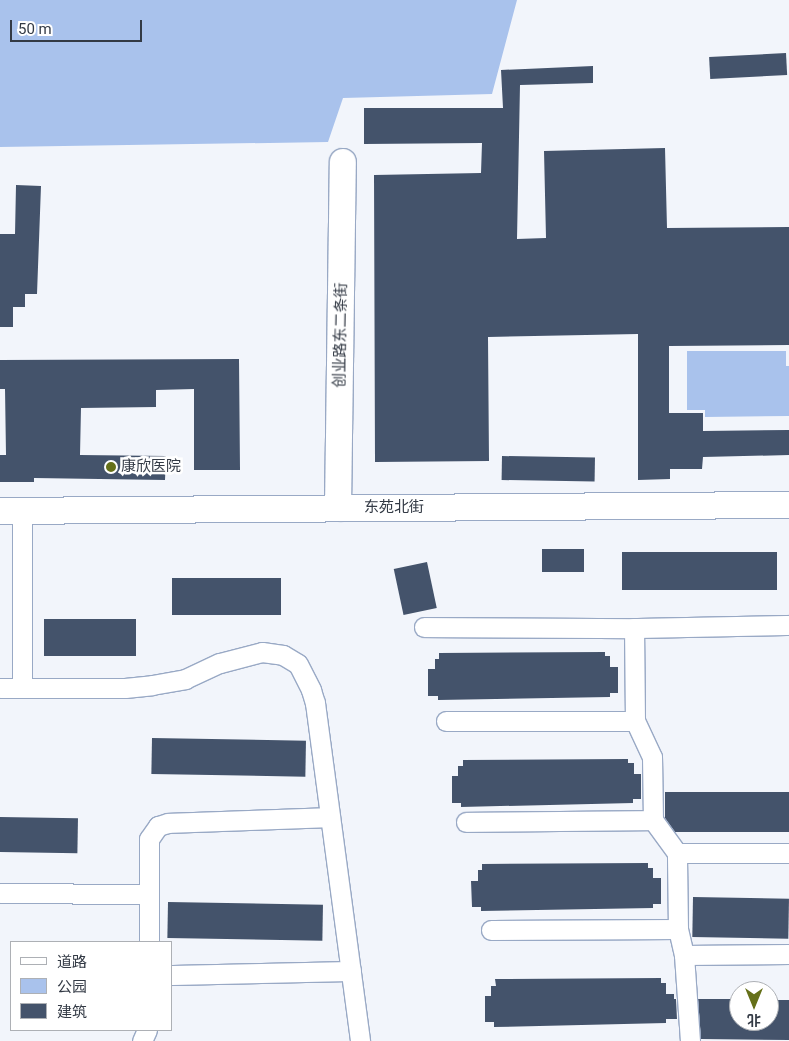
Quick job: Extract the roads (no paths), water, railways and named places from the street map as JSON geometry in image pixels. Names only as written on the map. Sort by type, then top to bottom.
[{"type":"main road","name":"创业路东二条街","points":[[338,508],[343,162]]},
{"type":"main road","name":"东苑北街","points":[[11,511],[789,505]]},
{"type":"street","points":[[11,511],[22,688]]},
{"type":"street","points":[[424,627],[634,628],[789,625]]},
{"type":"street","points":[[634,628],[635,721],[652,757],[653,820],[677,853],[678,929],[684,955],[690,1041]]},
{"type":"street","points":[[0,688],[125,688],[152,685],[185,679],[220,663],[262,652],[283,655],[298,664],[311,690],[360,1041]]},
{"type":"street","points":[[446,721],[635,721]]},
{"type":"street","points":[[149,941],[149,839],[158,826],[168,823],[330,817]]},
{"type":"street","points":[[466,822],[653,820]]},
{"type":"street","points":[[677,853],[789,853]]},
{"type":"street","points":[[0,893],[149,894]]},
{"type":"street","points":[[491,930],[678,929]]},
{"type":"street","points":[[684,955],[789,954]]},
{"type":"street","points":[[172,975],[351,971]]},
{"type":"place","name":"康欣医院","points":[[111,467]]}]
